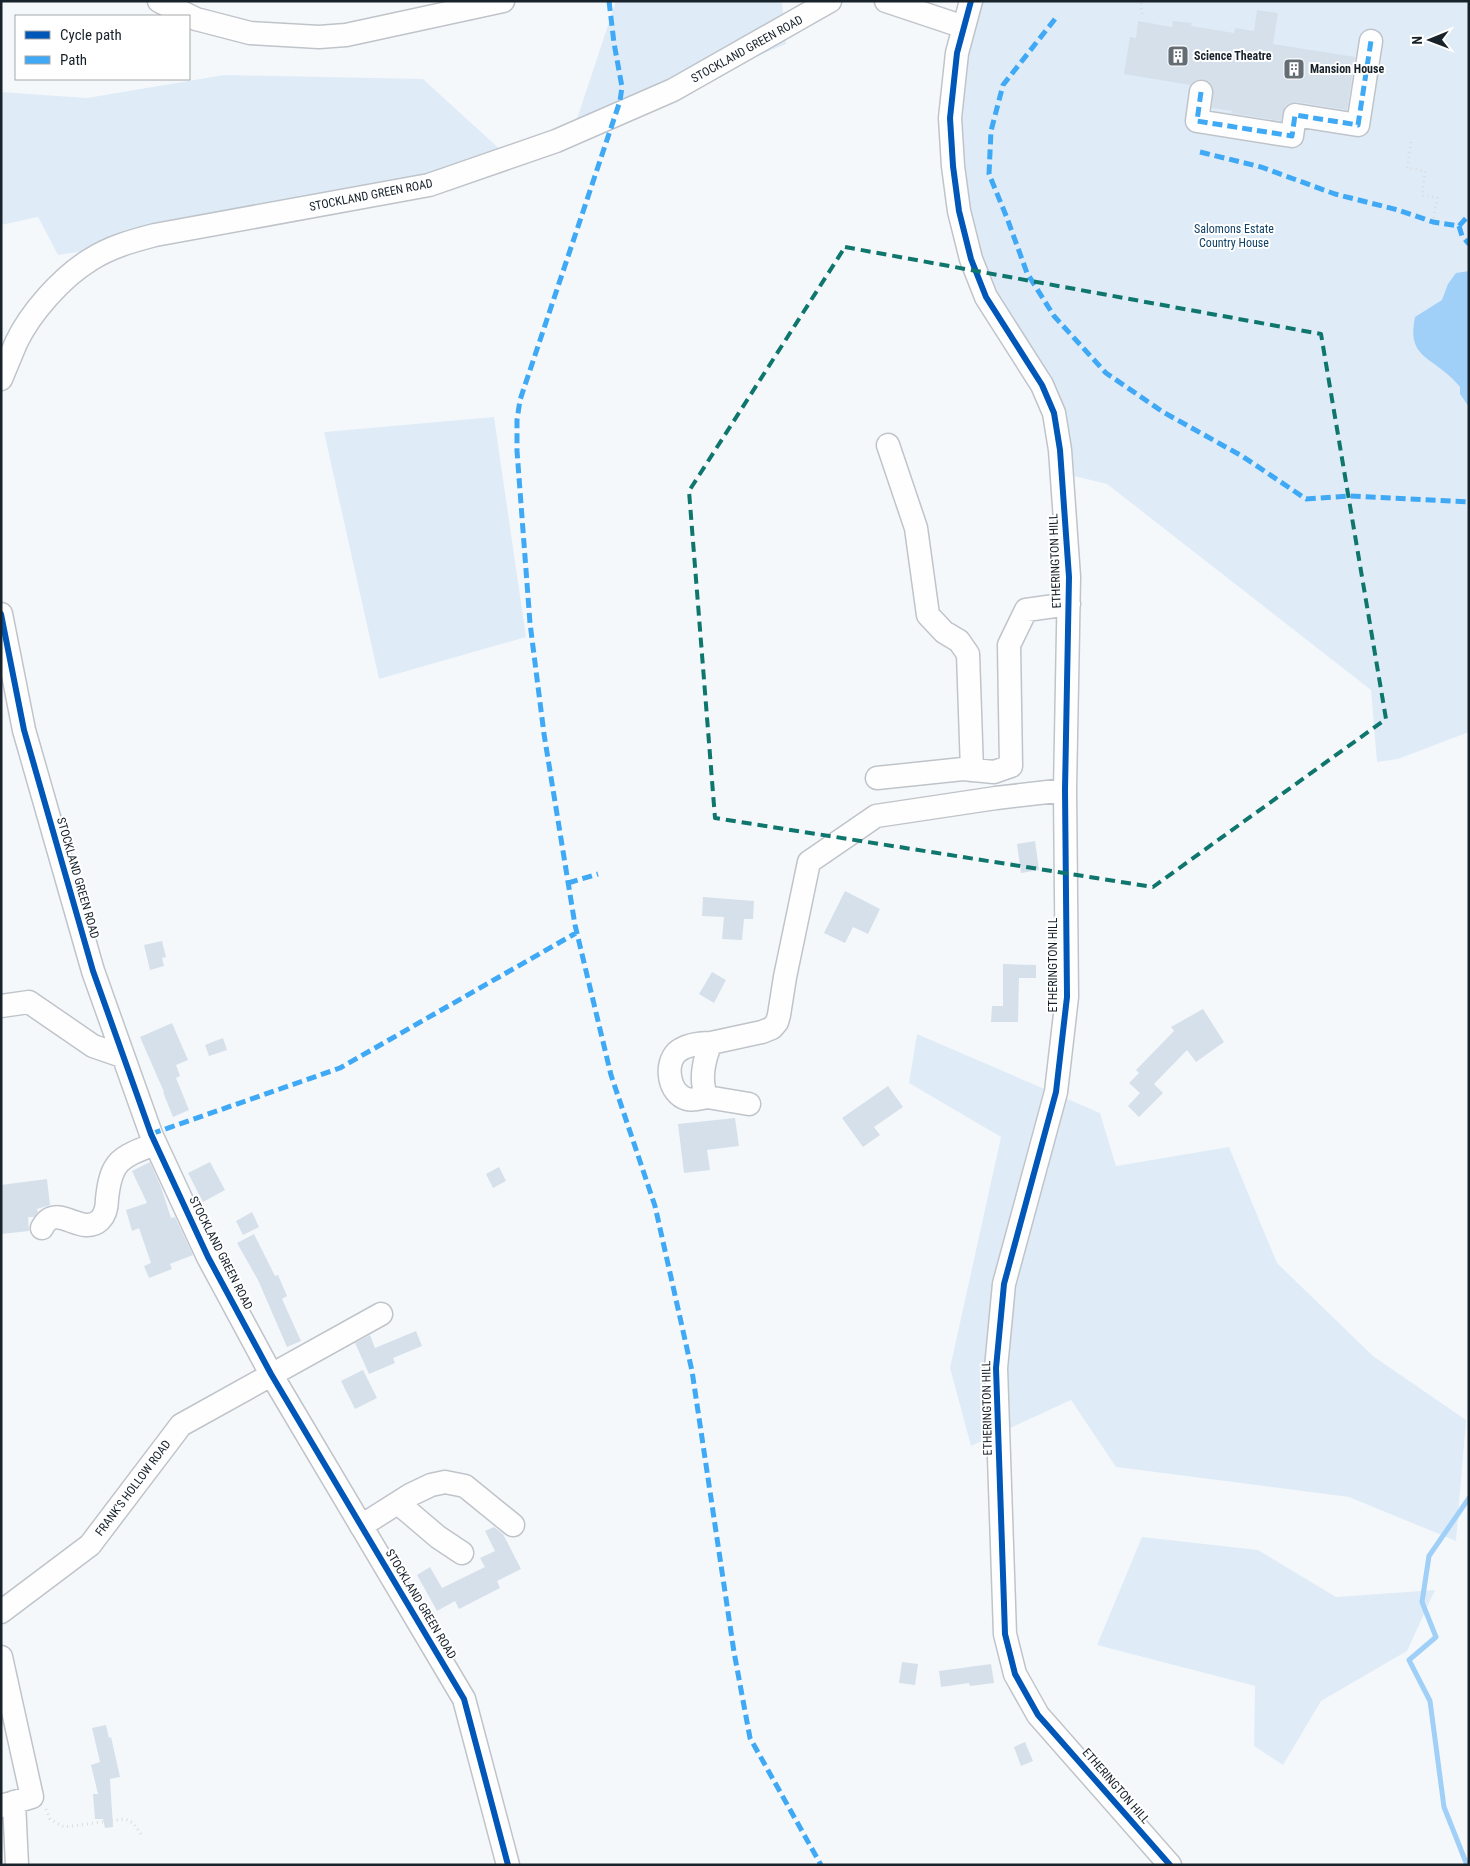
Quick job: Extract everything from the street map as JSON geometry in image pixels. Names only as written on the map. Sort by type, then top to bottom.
[{"type":"street","points":[[190,16],[250,33],[319,37],[346,35],[503,1]]},
{"type":"street","name":"STOCKLAND GREEN ROAD","points":[[1,379],[17,342],[34,315],[53,292],[90,260],[117,246],[155,235],[429,185],[556,141],[673,90],[830,1]]},
{"type":"street","points":[[886,1],[964,27]]},
{"type":"street","name":"ETHERINGTON HILL","points":[[971,1],[955,61],[950,118],[952,166],[958,211],[971,259],[986,297],[1042,385],[1054,413],[1060,450],[1069,577],[1065,790],[1067,997],[1056,1092],[1004,1284],[996,1368],[1005,1634],[1015,1674],[1038,1715],[1170,1865]]},
{"type":"street","points":[[164,2],[188,15]]},
{"type":"street","points":[[1201,92],[1197,121],[1292,136],[1295,115],[1358,125],[1366,88],[1371,41]]},
{"type":"street","points":[[888,445],[916,528],[928,615],[944,632],[959,641],[968,654],[972,770]]},
{"type":"street","points":[[876,778],[962,769],[994,772],[1011,766],[1009,645],[1026,610],[1069,604]]},
{"type":"street","name":"STOCKLAND GREEN ROAD","points":[[1,614],[24,730],[93,971],[155,1144],[208,1257],[271,1374],[464,1699],[508,1865]]},
{"type":"street","points":[[749,1104],[707,1097],[693,1100],[684,1098],[678,1094],[672,1083],[671,1069],[675,1054],[684,1048],[696,1044],[711,1043],[762,1032],[772,1028],[777,1022],[809,862],[876,816],[1065,790]]},
{"type":"street","points":[[1,1006],[29,1002],[93,1046],[122,1056]]},
{"type":"street","points":[[707,1097],[704,1092],[703,1070],[711,1043]]},
{"type":"street","points":[[42,1228],[50,1219],[59,1216],[73,1223],[84,1225],[100,1220],[107,1203],[113,1168],[121,1159],[155,1144]]},
{"type":"street","name":"FRANK'S HOLLOW ROAD","points":[[1,1612],[90,1545],[181,1425],[381,1314]]},
{"type":"street","points":[[362,1526],[398,1503],[431,1486],[445,1482],[465,1486],[513,1525]]},
{"type":"street","points":[[398,1503],[438,1538],[462,1554]]},
{"type":"street","points":[[1,1657],[32,1797],[8,1804],[17,1865]]},
{"type":"path","points":[[1138,1],[1141,2],[1142,15]]},
{"type":"path","points":[[1410,142],[1407,168],[1425,171],[1422,196],[1437,197],[1433,222]]},
{"type":"path","points":[[46,1801],[46,1809],[50,1820],[64,1827],[125,1819],[133,1823],[141,1834]]},
{"type":"highlighted area","points":[[845,247],[1321,334],[1386,719],[1153,887],[715,818],[689,491]]},
{"type":"green space","points":[[616,1],[782,1],[786,44],[572,134]]},
{"type":"green space","name":"Salomons Estate Country House","points":[[981,1],[1469,1],[1469,732],[1398,759],[1377,762],[1371,690],[1107,484],[1070,475],[985,274],[972,228],[958,116],[965,66]]},
{"type":"green space","points":[[224,75],[423,79],[504,153],[313,210],[191,216],[84,251],[58,255],[38,217],[1,225],[1,92],[87,98]]},
{"type":"green space","points":[[494,417],[526,637],[379,679],[324,432]]},
{"type":"green space","points":[[917,1034],[1100,1113],[1116,1166],[1229,1147],[1277,1263],[1373,1356],[1466,1420],[1456,1541],[1349,1497],[1116,1467],[1071,1400],[971,1446],[950,1368],[1001,1137],[909,1083]]},
{"type":"green space","points":[[1142,1537],[1258,1550],[1336,1597],[1435,1590],[1407,1651],[1321,1701],[1283,1765],[1254,1746],[1255,1686],[1097,1645]]},
{"type":"water","points":[[1469,271],[1469,407],[1460,394],[1460,387],[1457,383],[1419,351],[1413,329],[1415,317],[1442,300],[1448,284],[1456,273]]},
{"type":"building","name":"Mansion House","points":[[1257,10],[1278,13],[1273,44],[1355,57],[1347,110],[1297,102],[1291,103],[1285,106],[1281,121],[1231,113],[1232,111],[1212,108],[1213,88],[1209,82],[1203,79],[1196,80],[1190,85],[1124,74],[1130,37],[1136,38],[1138,21],[1172,27],[1173,21],[1192,23],[1191,26],[1234,33],[1235,28],[1254,31]]},
{"type":"building","points":[[1035,841],[1039,870],[1021,873],[1017,844]]},
{"type":"building","points":[[845,891],[880,909],[868,934],[853,927],[845,943],[824,933]]},
{"type":"building","points":[[703,897],[754,901],[753,919],[744,919],[742,940],[722,939],[724,917],[702,916]]},
{"type":"building","points":[[162,941],[166,957],[162,958],[164,966],[150,970],[144,945]]},
{"type":"building","points":[[1003,964],[1036,965],[1036,978],[1019,978],[1018,1022],[991,1022],[992,1006],[1003,1006]]},
{"type":"building","points":[[712,972],[726,980],[714,1003],[699,994]]},
{"type":"building","points":[[1203,1009],[1224,1042],[1196,1062],[1187,1050],[1154,1084],[1163,1093],[1139,1117],[1128,1106],[1140,1093],[1129,1083],[1139,1073],[1136,1070],[1174,1031],[1171,1027]]},
{"type":"building","points":[[172,1023],[188,1060],[176,1065],[180,1076],[176,1078],[189,1110],[173,1117],[140,1037]]},
{"type":"building","points":[[223,1038],[227,1050],[209,1056],[205,1045]]},
{"type":"building","points":[[888,1086],[903,1107],[874,1127],[880,1135],[863,1147],[842,1118]]},
{"type":"building","points":[[735,1118],[739,1146],[707,1150],[710,1170],[684,1173],[678,1124]]},
{"type":"building","points":[[150,1162],[161,1187],[171,1218],[175,1217],[193,1255],[170,1264],[172,1269],[149,1278],[144,1266],[151,1263],[139,1228],[132,1231],[126,1210],[147,1203],[132,1171]]},
{"type":"building","points":[[210,1162],[225,1190],[203,1202],[188,1173]]},
{"type":"building","points":[[499,1167],[506,1181],[493,1188],[486,1174]]},
{"type":"building","points":[[47,1179],[50,1205],[37,1209],[38,1212],[34,1217],[28,1217],[29,1231],[1,1234],[1,1185]]},
{"type":"building","points":[[252,1212],[259,1227],[243,1235],[236,1221]]},
{"type":"building","points":[[254,1234],[275,1276],[278,1275],[287,1296],[282,1299],[301,1341],[287,1347],[258,1280],[237,1243]]},
{"type":"building","points":[[416,1331],[422,1346],[393,1358],[395,1363],[369,1374],[355,1343],[370,1335],[375,1348]]},
{"type":"building","points":[[363,1370],[377,1398],[355,1409],[341,1381]]},
{"type":"building","points":[[494,1527],[503,1534],[521,1569],[497,1581],[500,1588],[459,1609],[455,1601],[437,1611],[417,1575],[430,1567],[442,1588],[485,1567],[480,1558],[495,1551],[485,1531]]},
{"type":"building","points":[[902,1662],[918,1664],[915,1685],[899,1683]]},
{"type":"building","points":[[991,1664],[994,1683],[970,1686],[969,1683],[941,1687],[939,1671]]},
{"type":"building","points":[[106,1725],[109,1738],[111,1737],[120,1777],[110,1779],[113,1827],[105,1828],[103,1819],[95,1819],[93,1794],[98,1794],[91,1765],[100,1762],[92,1728]]},
{"type":"building","points":[[1025,1742],[1033,1761],[1021,1766],[1014,1747]]},
{"type":"waterway","points":[[1467,1865],[1444,1807],[1430,1701],[1409,1660],[1436,1637],[1422,1602],[1429,1556],[1469,1498]]},
{"type":"marked path","points":[[609,1],[622,87],[620,101],[520,400],[517,420],[517,451],[530,623],[544,734],[575,925],[611,1075],[655,1206],[692,1371],[734,1652],[750,1738],[821,1865]]},
{"type":"marked path","points":[[1055,19],[1003,85],[991,131],[989,174],[1027,273],[1054,316],[1106,373],[1163,412],[1242,456],[1306,499],[1350,496],[1469,502]]},
{"type":"marked path","points":[[1201,92],[1197,121],[1292,136],[1295,115],[1358,125],[1371,41]]},
{"type":"marked path","points":[[1200,152],[1261,167],[1335,194],[1398,210],[1433,222],[1459,226],[1469,215]]},
{"type":"marked path","points":[[1459,226],[1462,236],[1469,244]]},
{"type":"marked path","points":[[568,883],[598,874]]},
{"type":"marked path","points":[[151,1134],[340,1068],[576,933]]},
{"type":"cycle path","points":[[971,1],[957,53],[950,118],[953,166],[959,211],[971,259],[986,297],[1042,385],[1054,413],[1060,450],[1069,577],[1065,790],[1067,997],[1056,1092],[1004,1284],[996,1368],[1005,1634],[1015,1674],[1038,1715],[1170,1865]]},
{"type":"cycle path","points":[[1,614],[24,730],[93,971],[151,1134],[208,1257],[271,1374],[464,1699],[508,1865]]},
{"type":"place","name":"Science Theatre","points":[[1178,56]]},
{"type":"place","name":"Mansion House","points":[[1294,69]]}]
